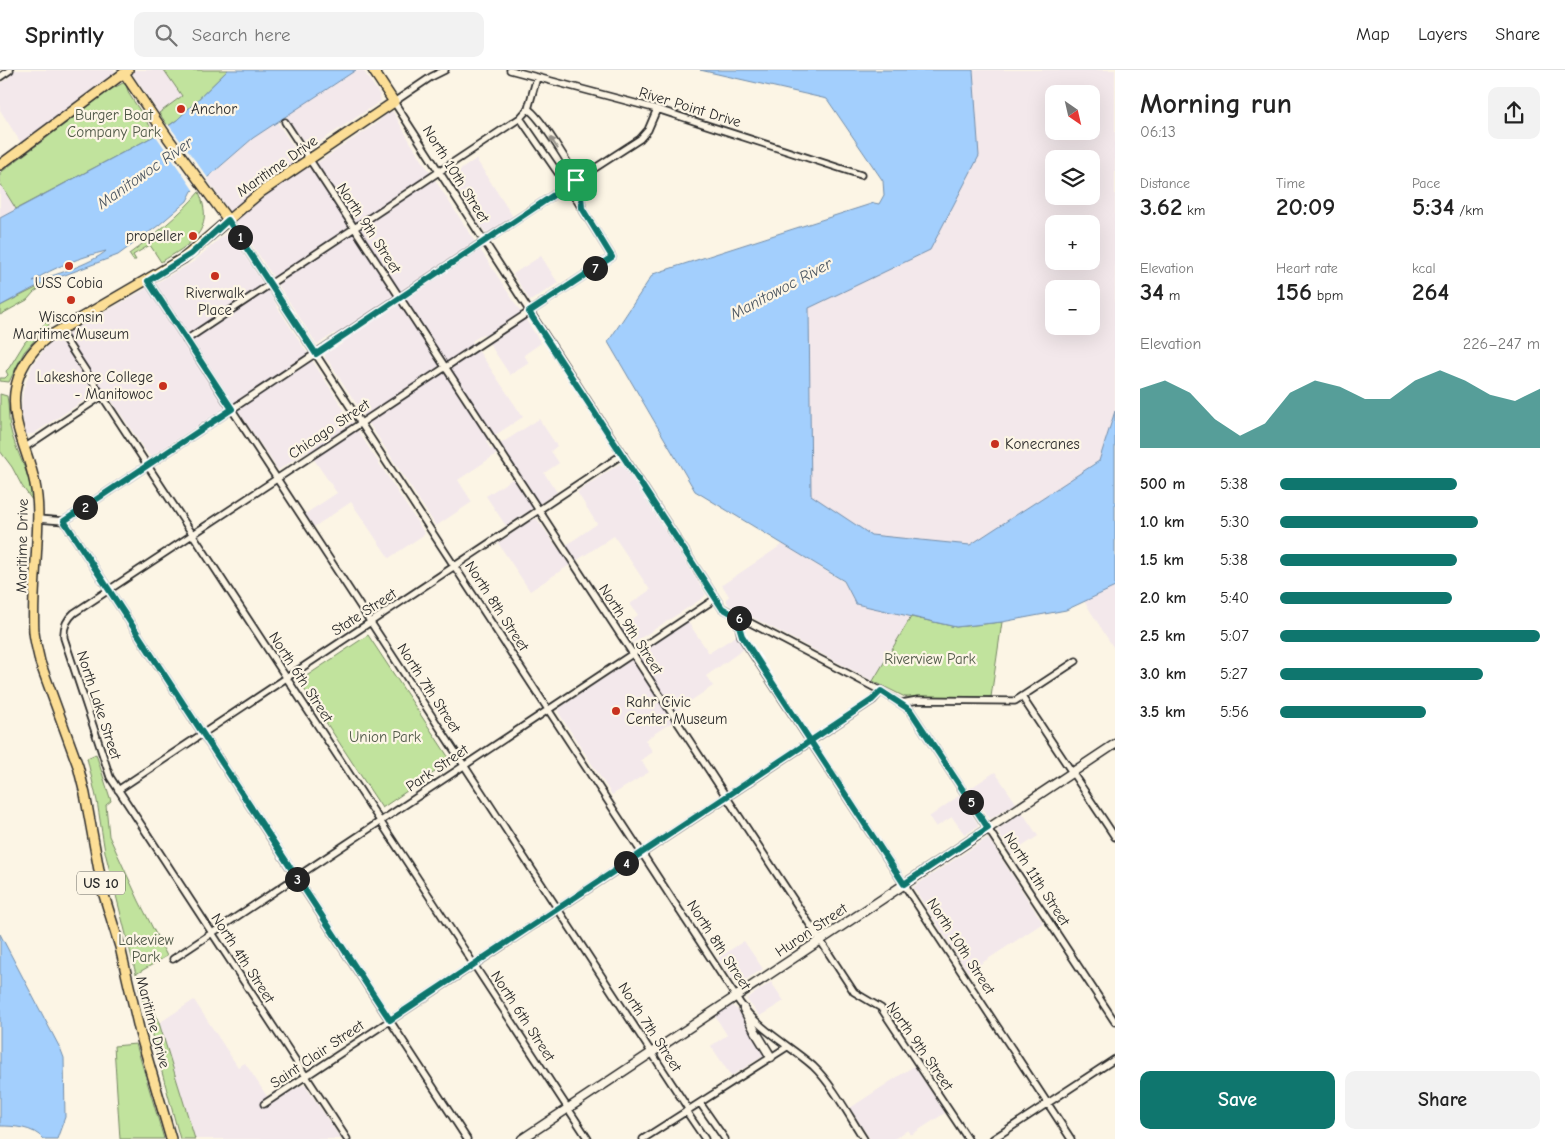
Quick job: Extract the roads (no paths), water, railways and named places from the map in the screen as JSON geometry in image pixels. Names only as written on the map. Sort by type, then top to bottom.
[{"type":"main road","name":"North 10th Street","points":[[373,70],[394,102]]},
{"type":"main road","name":"North 8th Street","points":[[125,71],[155,119],[228,220]]},
{"type":"main road","points":[[0,165],[125,71]]},
{"type":"main road","name":"Maritime Drive","points":[[171,1139],[140,1033],[120,947],[103,892],[78,766],[37,649],[34,621],[38,498],[35,480],[14,409],[17,382],[25,364],[44,340],[148,281],[191,254],[261,192],[394,102]]},
{"type":"street","points":[[394,102],[431,77],[445,70]]},
{"type":"street","name":"River Point Drive","points":[[510,70],[657,109],[861,175]]},
{"type":"street","points":[[186,340],[520,118],[528,109],[537,77]]},
{"type":"street","name":"North 10th Street","points":[[394,102],[715,599],[722,608],[743,620],[739,626],[742,636],[1071,1139]]},
{"type":"street","points":[[528,109],[537,117],[576,180],[581,194],[582,208]]},
{"type":"street","points":[[38,519],[64,521],[566,186],[640,139],[648,130],[657,109]]},
{"type":"street","points":[[520,118],[582,208]]},
{"type":"street","name":"North 9th Street","points":[[285,122],[854,992],[882,1008],[968,1139]]},
{"type":"street","name":"Chicago Street","points":[[65,626],[74,613],[612,257],[582,208]]},
{"type":"street","name":"North 8th Street","points":[[228,220],[744,1009],[766,1031],[813,1066],[824,1078],[864,1139]]},
{"type":"street","name":"North 7th Street","points":[[148,281],[652,1052],[705,1139]]},
{"type":"street","name":"North 6th Street","points":[[59,330],[588,1139]]},
{"type":"street","points":[[24,448],[102,396]]},
{"type":"street","name":"State Street","points":[[118,790],[623,454]]},
{"type":"street","points":[[64,521],[467,1139]]},
{"type":"street","name":"Park Street","points":[[173,959],[715,599]]},
{"type":"street","points":[[743,620],[902,703],[918,700],[1015,701],[1076,661]]},
{"type":"street","name":"North Lake Street","points":[[65,626],[64,638],[110,777],[118,790]]},
{"type":"street","name":"Saint Clair Street","points":[[264,1104],[872,700],[881,691]]},
{"type":"street","points":[[1022,697],[1115,837]]},
{"type":"street","name":"North 11th Street","points":[[902,703],[910,710],[1115,1022]]},
{"type":"street","name":"Huron Street","points":[[522,1139],[1115,744]]},
{"type":"street","name":"North 4th Street","points":[[118,790],[347,1139]]},
{"type":"street","points":[[744,1009],[771,1057]]},
{"type":"street","points":[[642,1139],[787,1047]]},
{"type":"street","points":[[993,1139],[1115,1059]]},
{"type":"street","points":[[700,1103],[725,1139]]},
{"type":"water","name":"Manitowoc River","points":[[228,70],[356,70],[253,138],[192,191],[187,201],[159,225],[118,255],[41,284],[0,306],[0,218],[156,135],[177,120]],"holes":[[[106,251],[100,256],[71,269],[33,281],[68,263]]]},
{"type":"water","name":"Manitowoc River","points":[[700,70],[973,70],[979,156],[930,250],[809,308],[811,495],[871,535],[970,545],[1099,461],[1115,411],[1115,587],[1066,610],[1002,622],[956,627],[856,604],[844,581],[695,491],[608,342],[653,274],[874,203],[879,204],[884,195],[883,181],[827,99]]},
{"type":"water","points":[[0,934],[64,1058],[65,1117],[57,1139],[43,1139],[34,1132],[23,1128],[0,1126]]},
{"type":"place","name":"Anchor","points":[[181,109]]},
{"type":"place","name":"propeller","points":[[193,236]]},
{"type":"place","name":"USS Cobia","points":[[69,266]]},
{"type":"place","name":"Riverwalk Place","points":[[215,276]]},
{"type":"place","name":"Wisconsin Maritime Museum","points":[[71,300]]},
{"type":"place","name":"Lakeshore College - Manitowoc","points":[[163,386]]},
{"type":"place","name":"Konecranes","points":[[995,444]]},
{"type":"place","name":"Rahr Civic Center Museum","points":[[616,711]]},
{"type":"park label","name":"Burger Boat Company Park","points":[[114,124]]},
{"type":"park label","name":"Riverview Park","points":[[930,659]]},
{"type":"park label","name":"Union Park","points":[[385,737]]},
{"type":"park label","name":"Lakeview Park","points":[[146,948]]}]
